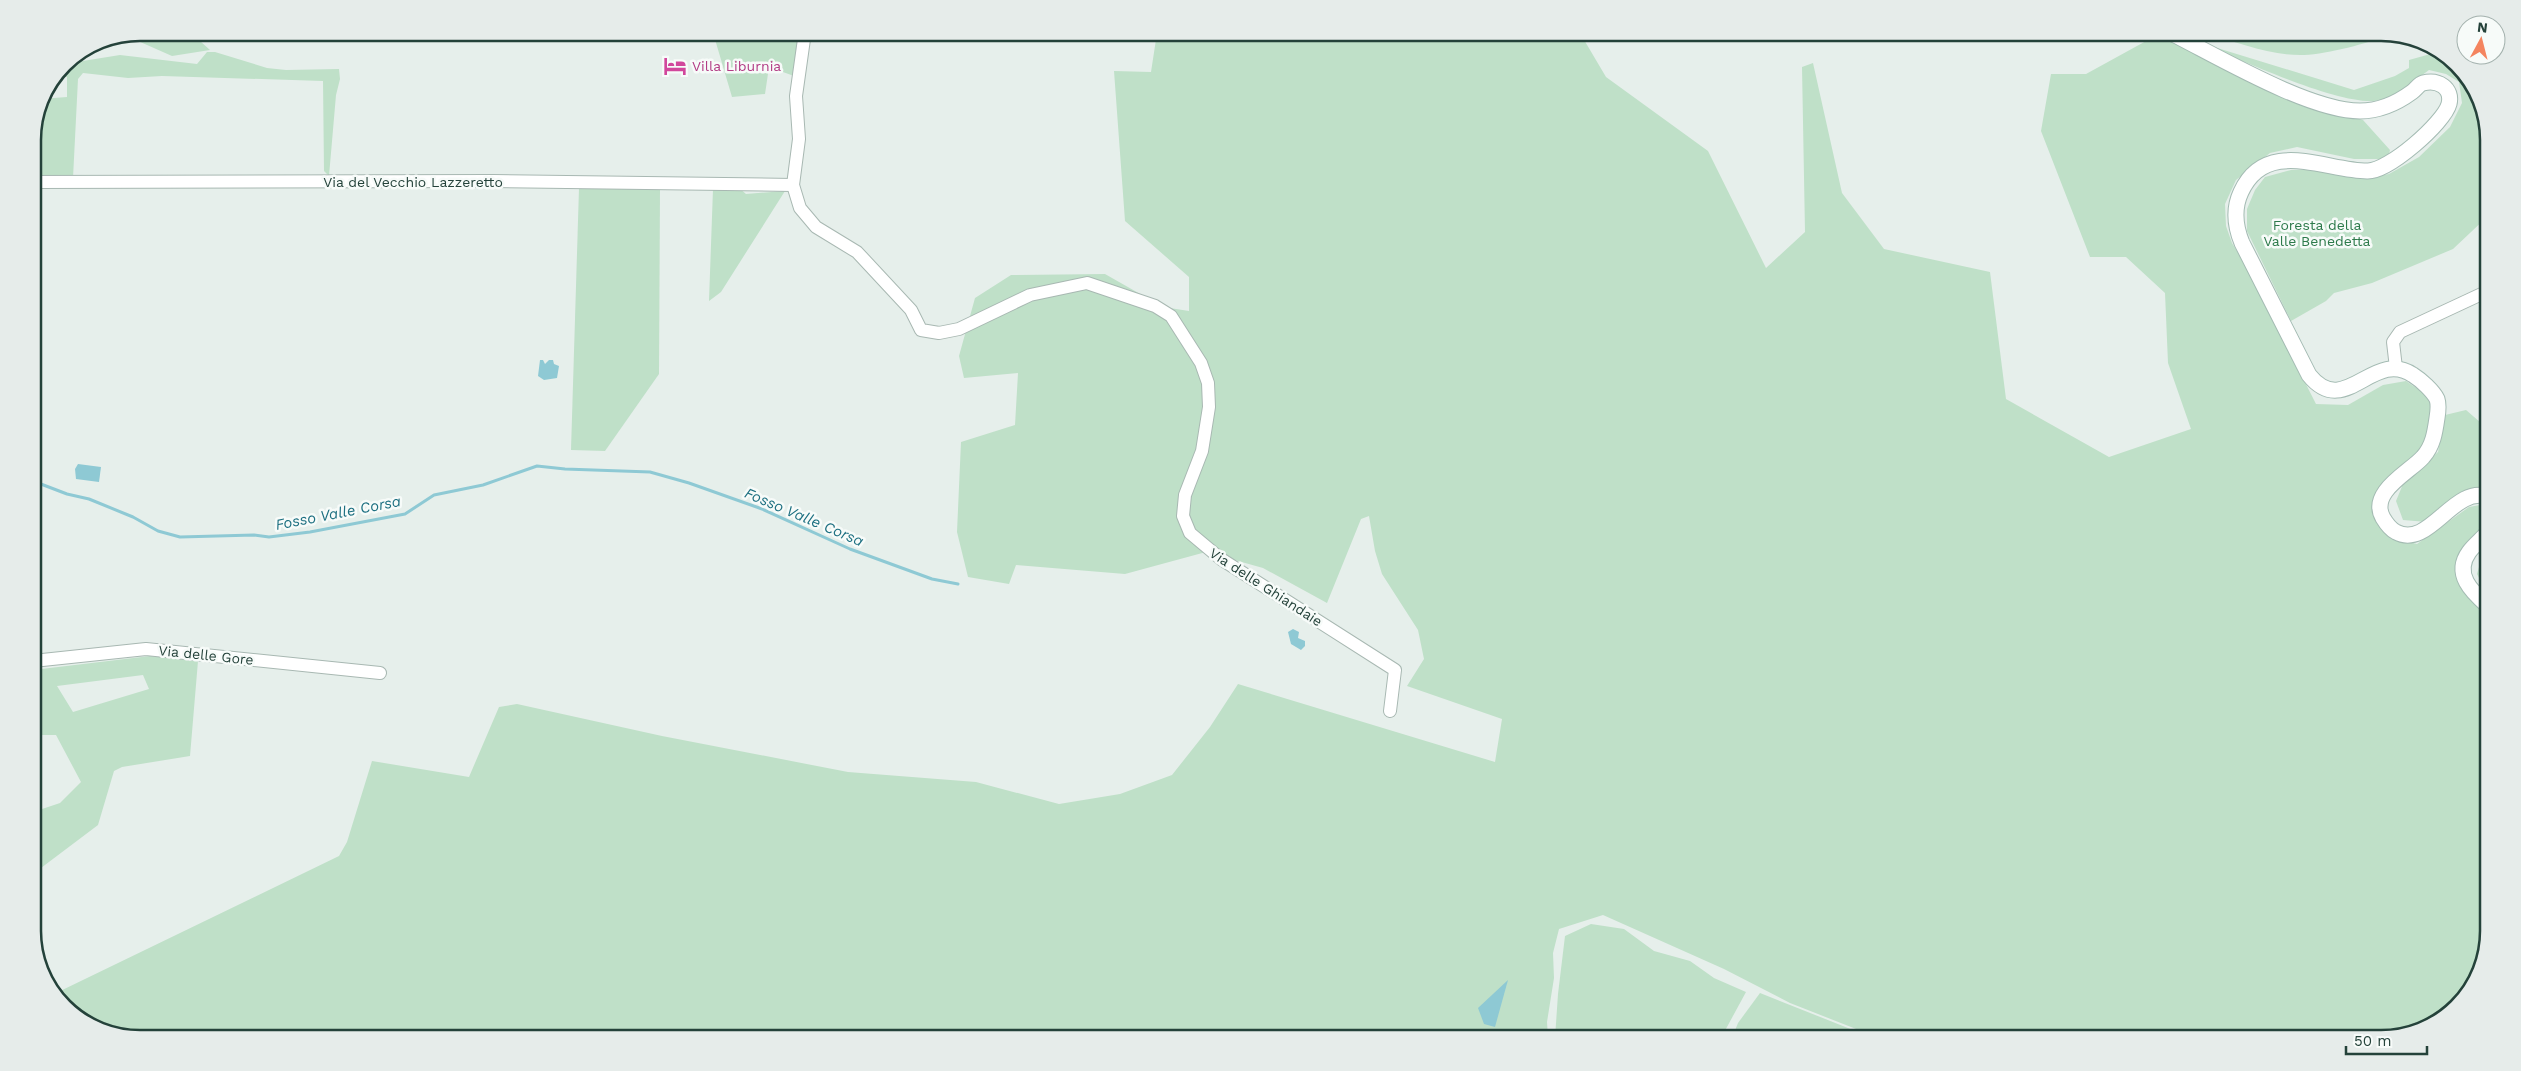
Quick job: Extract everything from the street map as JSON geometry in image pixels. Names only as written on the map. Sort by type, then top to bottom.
[{"type":"main road","points":[[2187,41],[2289,92],[2337,108],[2359,111],[2377,109],[2392,104],[2421,83],[2430,82],[2447,88],[2450,94],[2450,102],[2443,116],[2390,164],[2368,172],[2299,160],[2273,163],[2252,176],[2243,187],[2236,207],[2236,219],[2242,243],[2309,375],[2316,384],[2325,389],[2341,391],[2385,368],[2396,368],[2420,379],[2437,400],[2438,409],[2435,433],[2430,447],[2423,457],[2385,493],[2380,508],[2385,521],[2397,532],[2414,534],[2440,519],[2470,495],[2480,496]]},
{"type":"main road","points":[[2480,540],[2467,554],[2463,578],[2467,586],[2480,598]]},
{"type":"street","name":"Via delle Ghiandaie","points":[[804,41],[796,96],[799,139],[793,185],[800,208],[816,227],[857,252],[911,310],[920,330],[939,333],[960,329],[1030,295],[1087,283],[1154,306],[1171,316],[1201,363],[1208,383],[1209,407],[1202,451],[1186,495],[1183,516],[1190,533],[1221,559],[1395,670],[1390,711]]},
{"type":"street","name":"Via del Vecchio Lazzeretto","points":[[41,182],[493,181],[793,185]]},
{"type":"street","points":[[2396,368],[2393,342],[2400,332],[2480,295]]},
{"type":"street","name":"Via delle Gore","points":[[41,660],[146,649],[380,673]]},
{"type":"green space","points":[[138,41],[200,41],[210,50],[172,56]]},
{"type":"green space","points":[[715,41],[801,41],[794,76],[769,67],[765,94],[732,97]]},
{"type":"green space","points":[[1156,41],[1585,41],[1606,77],[1708,151],[1766,268],[1805,232],[1802,67],[1813,63],[1842,193],[1884,249],[1990,272],[2006,399],[2109,457],[2191,429],[2168,363],[2165,293],[2126,257],[2090,257],[2041,131],[2051,74],[2086,74],[2146,41],[2170,41],[2299,101],[2363,120],[2390,150],[2388,159],[2354,159],[2297,147],[2270,153],[2236,180],[2225,204],[2226,226],[2232,243],[2245,264],[2316,404],[2348,405],[2383,385],[2406,381],[2425,394],[2434,407],[2422,454],[2401,472],[2379,514],[2391,537],[2417,544],[2469,507],[2480,505],[2480,543],[2461,584],[2480,609],[2480,937],[2470,975],[2463,986],[2446,1005],[2425,1020],[2400,1028],[2381,1030],[1859,1030],[1790,1003],[1724,969],[1603,915],[1559,929],[1553,953],[1554,978],[1548,1030],[140,1030],[108,1025],[91,1017],[70,1001],[61,990],[339,856],[347,842],[372,761],[469,777],[499,707],[517,704],[662,736],[848,772],[976,782],[1059,804],[1120,794],[1172,775],[1210,727],[1238,684],[1495,762],[1502,719],[1407,686],[1424,659],[1418,630],[1382,574],[1375,551],[1369,516],[1361,519],[1327,603],[1263,568],[1206,552],[1125,574],[1016,565],[1009,584],[968,577],[957,532],[961,442],[1015,425],[1018,373],[964,378],[959,356],[975,298],[1011,275],[1105,274],[1163,307],[1189,311],[1189,277],[1125,221],[1114,71],[1151,72]]},
{"type":"green space","points":[[2232,41],[2372,41],[2336,50],[2304,55],[2266,51]]},
{"type":"green space","name":"Foresta della Valle Benedetta","points":[[2201,43],[2354,90],[2395,76],[2409,68],[2409,60],[2430,54],[2436,58],[2463,85],[2475,108],[2480,134],[2480,224],[2453,249],[2372,283],[2334,293],[2326,301],[2291,321],[2247,231],[2247,209],[2255,190],[2265,177],[2291,170],[2319,169],[2367,178],[2389,174],[2419,157],[2450,127],[2462,103],[2459,82],[2446,74],[2429,70],[2406,88],[2387,98],[2364,101],[2318,90],[2264,70]]},
{"type":"green space","points":[[207,52],[215,52],[267,68],[286,70],[339,69],[340,79],[336,95],[329,176],[324,171],[323,81],[162,76],[128,78],[83,73],[78,79],[73,178],[41,178],[41,134],[50,98],[67,97],[67,77],[64,77],[81,61],[120,55],[197,64]]},
{"type":"green space","points":[[579,188],[660,189],[659,374],[605,451],[571,450]]},
{"type":"green space","points":[[739,188],[746,194],[785,191],[721,292],[709,301],[713,189]]},
{"type":"green space","points":[[2466,410],[2480,422],[2480,487],[2448,503],[2427,522],[2403,520],[2396,501],[2403,484],[2438,452],[2445,415]]},
{"type":"green space","points":[[2480,564],[2480,580],[2477,574]]},
{"type":"green space","points":[[150,656],[198,661],[190,756],[122,767],[114,771],[98,825],[41,868],[41,809],[60,803],[81,782],[56,735],[41,735],[41,669]],"holes":[[[143,675],[149,689],[73,712],[57,686]]]},
{"type":"green space","points":[[1591,924],[1624,929],[1654,951],[1690,961],[1714,978],[1746,992],[1725,1030],[1556,1030],[1565,936]]},
{"type":"green space","points":[[1760,993],[1853,1030],[1735,1030],[1738,1023]]},
{"type":"water","points":[[540,360],[543,360],[545,364],[549,360],[553,360],[554,364],[559,366],[557,378],[544,380],[538,376]]},
{"type":"water","points":[[78,464],[101,467],[99,482],[76,479],[75,469]]},
{"type":"water","points":[[1293,629],[1299,632],[1298,638],[1305,641],[1305,646],[1301,650],[1291,644],[1288,632]]},
{"type":"water","points":[[1508,980],[1495,1027],[1484,1024],[1478,1008]]},
{"type":"waterway","name":"Fosso Valle Corsa","points":[[41,484],[67,494],[89,499],[133,517],[158,531],[180,537],[254,535],[269,537],[310,532],[405,514],[434,495],[483,485],[537,466],[565,469],[650,472],[689,483],[762,509],[850,549],[932,579],[958,584]]},
{"type":"place","name":"Villa Liburnia","points":[[675,66]]}]
